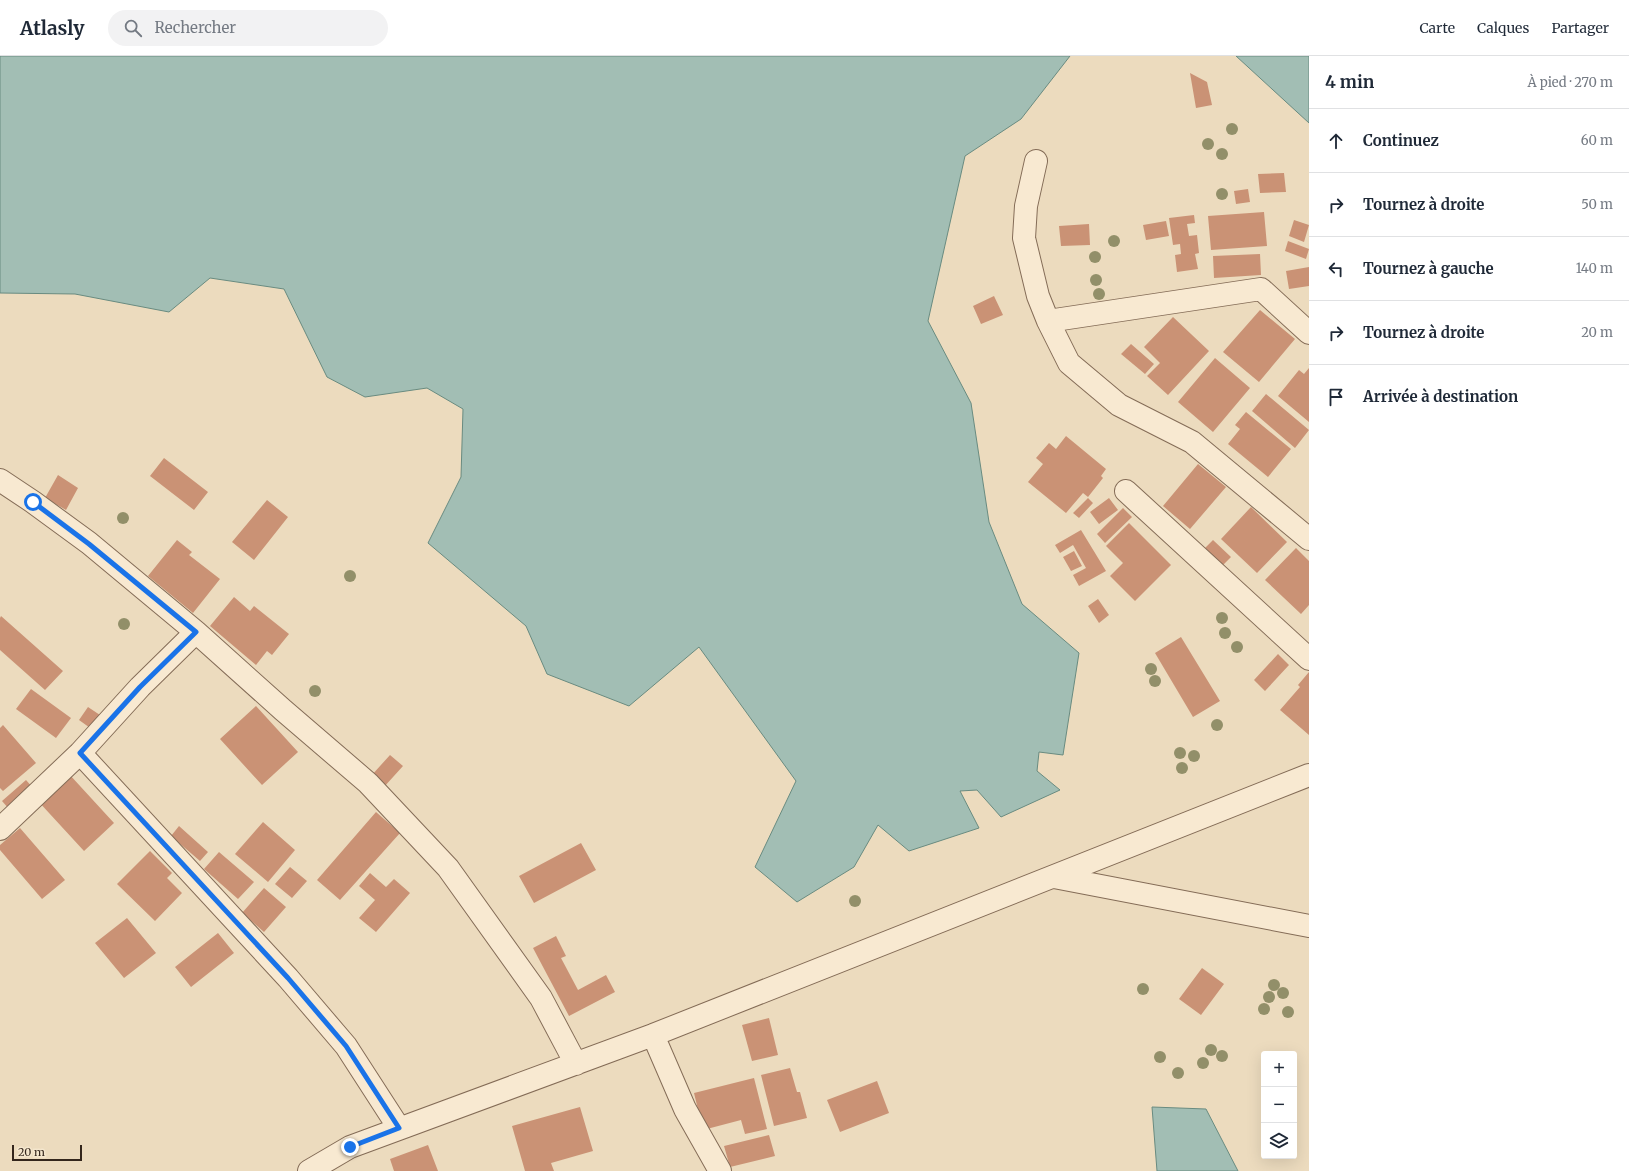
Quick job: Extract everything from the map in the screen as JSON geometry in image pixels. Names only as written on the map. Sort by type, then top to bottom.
[{"type":"street","points":[[1036,161],[1026,206],[1024,238],[1038,296],[1048,321],[1069,362],[1088,380],[1119,405],[1192,442],[1309,539]]},
{"type":"street","points":[[1048,321],[1261,289],[1272,297],[1309,333]]},
{"type":"street","points":[[0,480],[33,502],[89,544],[196,632],[283,710],[368,783],[448,868],[541,998],[576,1064]]},
{"type":"street","points":[[1126,491],[1309,659]]},
{"type":"street","points":[[0,829],[80,753],[140,687],[196,632]]},
{"type":"street","points":[[80,753],[293,983],[346,1046],[399,1128]]},
{"type":"street","points":[[309,1171],[350,1147],[653,1035],[1309,775]]},
{"type":"street","points":[[1054,877],[1309,926]]},
{"type":"street","points":[[653,1035],[685,1109],[720,1171]]},
{"type":"water","points":[[0,56],[1070,56],[1021,119],[965,156],[928,321],[971,403],[989,522],[1022,604],[1079,653],[1063,755],[1039,752],[1037,771],[1060,790],[1001,817],[977,790],[960,791],[979,828],[909,851],[878,825],[854,867],[797,902],[755,867],[796,781],[699,647],[629,706],[547,674],[526,626],[428,543],[461,477],[463,409],[427,388],[365,397],[327,377],[284,289],[210,278],[169,312],[75,294],[0,293]]},
{"type":"water","points":[[1236,56],[1309,56],[1309,123]]},
{"type":"water","points":[[1152,1107],[1206,1109],[1238,1171],[1157,1171]]},
{"type":"building","points":[[1190,73],[1207,82],[1212,105],[1196,108]]},
{"type":"building","points":[[1284,173],[1286,192],[1260,193],[1258,174]]},
{"type":"building","points":[[1248,189],[1250,202],[1236,204],[1234,191]]},
{"type":"building","points":[[1264,212],[1267,246],[1211,250],[1208,216]]},
{"type":"building","points":[[1194,215],[1195,223],[1187,224],[1189,236],[1197,235],[1199,253],[1195,254],[1198,269],[1177,272],[1175,255],[1181,254],[1180,244],[1173,245],[1169,218]]},
{"type":"building","points":[[1294,220],[1309,225],[1304,242],[1289,236]]},
{"type":"building","points":[[1166,221],[1169,236],[1146,240],[1143,225]]},
{"type":"building","points":[[1089,224],[1090,245],[1061,246],[1059,226]]},
{"type":"building","points":[[1288,241],[1309,249],[1306,259],[1285,251]]},
{"type":"building","points":[[1260,254],[1261,275],[1214,278],[1213,256]]},
{"type":"building","points":[[1309,267],[1309,286],[1289,289],[1286,271]]},
{"type":"building","points":[[994,296],[1003,315],[981,324],[973,306]]},
{"type":"building","points":[[1260,310],[1295,339],[1259,382],[1223,352]]},
{"type":"building","points":[[1173,317],[1209,351],[1168,395],[1147,376],[1160,363],[1144,347]]},
{"type":"building","points":[[1131,344],[1154,364],[1145,374],[1121,354]]},
{"type":"building","points":[[1215,358],[1250,388],[1213,432],[1178,402]]},
{"type":"building","points":[[1309,368],[1309,422],[1278,396],[1299,370],[1304,374]]},
{"type":"building","points":[[1266,394],[1309,430],[1295,448],[1252,411]]},
{"type":"building","points":[[1246,412],[1291,449],[1268,477],[1228,444],[1240,429],[1235,425]]},
{"type":"building","points":[[1066,436],[1106,469],[1101,476],[1103,478],[1088,497],[1083,493],[1066,513],[1028,482],[1043,464],[1036,458],[1049,443],[1056,449]]},
{"type":"building","points":[[164,458],[208,492],[194,510],[150,476]]},
{"type":"building","points":[[1198,464],[1226,487],[1190,529],[1163,506]]},
{"type":"building","points":[[58,475],[78,488],[66,510],[45,498]]},
{"type":"building","points":[[1088,498],[1093,503],[1079,518],[1073,513]]},
{"type":"building","points":[[1109,498],[1118,510],[1099,524],[1090,512]]},
{"type":"building","points":[[267,500],[288,517],[254,560],[232,542]]},
{"type":"building","points":[[1251,507],[1287,542],[1257,573],[1221,539]]},
{"type":"building","points":[[1123,508],[1132,517],[1105,543],[1097,534]]},
{"type":"building","points":[[1129,523],[1171,565],[1135,601],[1110,576],[1123,563],[1106,546]]},
{"type":"building","points":[[1081,530],[1106,571],[1079,586],[1073,575],[1086,568],[1073,545],[1060,553],[1055,545]]},
{"type":"building","points":[[177,540],[192,552],[189,555],[220,579],[193,613],[148,576]]},
{"type":"building","points":[[1213,540],[1231,557],[1222,566],[1204,549]]},
{"type":"building","points":[[1296,548],[1309,561],[1309,605],[1301,614],[1265,580]]},
{"type":"building","points":[[1074,551],[1082,566],[1071,571],[1063,557]]},
{"type":"building","points":[[234,597],[250,611],[254,606],[289,634],[272,655],[267,651],[256,665],[210,626]]},
{"type":"building","points":[[1098,599],[1109,615],[1099,623],[1088,606]]},
{"type":"building","points":[[1,616],[63,671],[45,690],[0,650]]},
{"type":"building","points":[[1181,637],[1220,701],[1193,717],[1155,653]]},
{"type":"building","points":[[1278,654],[1289,665],[1265,691],[1254,680]]},
{"type":"building","points":[[1309,672],[1309,735],[1280,710],[1300,687],[1298,685]]},
{"type":"building","points":[[31,689],[71,718],[56,738],[16,709]]},
{"type":"building","points":[[256,706],[298,752],[262,785],[220,739]]},
{"type":"building","points":[[88,707],[103,717],[93,730],[79,720]]},
{"type":"building","points":[[3,725],[36,763],[3,791],[0,788],[0,728]]},
{"type":"building","points":[[390,755],[403,766],[384,787],[371,776]]},
{"type":"building","points":[[69,774],[114,823],[84,851],[38,801]]},
{"type":"building","points":[[26,780],[33,788],[9,809],[2,801]]},
{"type":"building","points":[[376,812],[400,833],[340,900],[317,880]]},
{"type":"building","points":[[263,822],[295,850],[268,882],[235,854]]},
{"type":"building","points":[[179,826],[208,852],[200,861],[171,836]]},
{"type":"building","points":[[20,828],[65,880],[42,899],[0,850],[0,845]]},
{"type":"building","points":[[581,843],[596,870],[534,903],[519,876]]},
{"type":"building","points":[[150,851],[172,873],[167,878],[182,893],[155,921],[117,884]]},
{"type":"building","points":[[219,852],[254,882],[238,899],[204,869]]},
{"type":"building","points":[[290,867],[307,881],[292,898],[275,884]]},
{"type":"building","points":[[370,873],[386,887],[394,879],[410,893],[376,932],[359,918],[375,900],[359,886]]},
{"type":"building","points":[[264,888],[286,907],[264,932],[242,913]]},
{"type":"building","points":[[127,918],[156,953],[124,978],[95,943]]},
{"type":"building","points":[[218,933],[234,953],[191,987],[175,967]]},
{"type":"building","points":[[556,936],[566,956],[561,958],[578,990],[606,975],[615,992],[569,1016],[533,948]]},
{"type":"building","points":[[1202,968],[1224,984],[1201,1015],[1179,999]]},
{"type":"building","points":[[769,1018],[778,1055],[752,1061],[742,1025]]},
{"type":"building","points":[[790,1068],[797,1092],[800,1092],[807,1118],[774,1126],[761,1075]]},
{"type":"building","points":[[754,1078],[767,1129],[745,1134],[741,1120],[703,1130],[694,1093]]},
{"type":"building","points":[[877,1081],[889,1113],[840,1132],[827,1100]]},
{"type":"building","points":[[580,1107],[593,1151],[551,1163],[554,1171],[525,1171],[512,1126]]},
{"type":"building","points":[[769,1135],[775,1156],[730,1167],[724,1146]]},
{"type":"building","points":[[428,1145],[438,1171],[394,1171],[390,1159]]},
{"type":"route","points":[[33,502],[89,544],[196,632],[140,687],[80,753],[288,978],[346,1046],[399,1128],[350,1147]]}]
